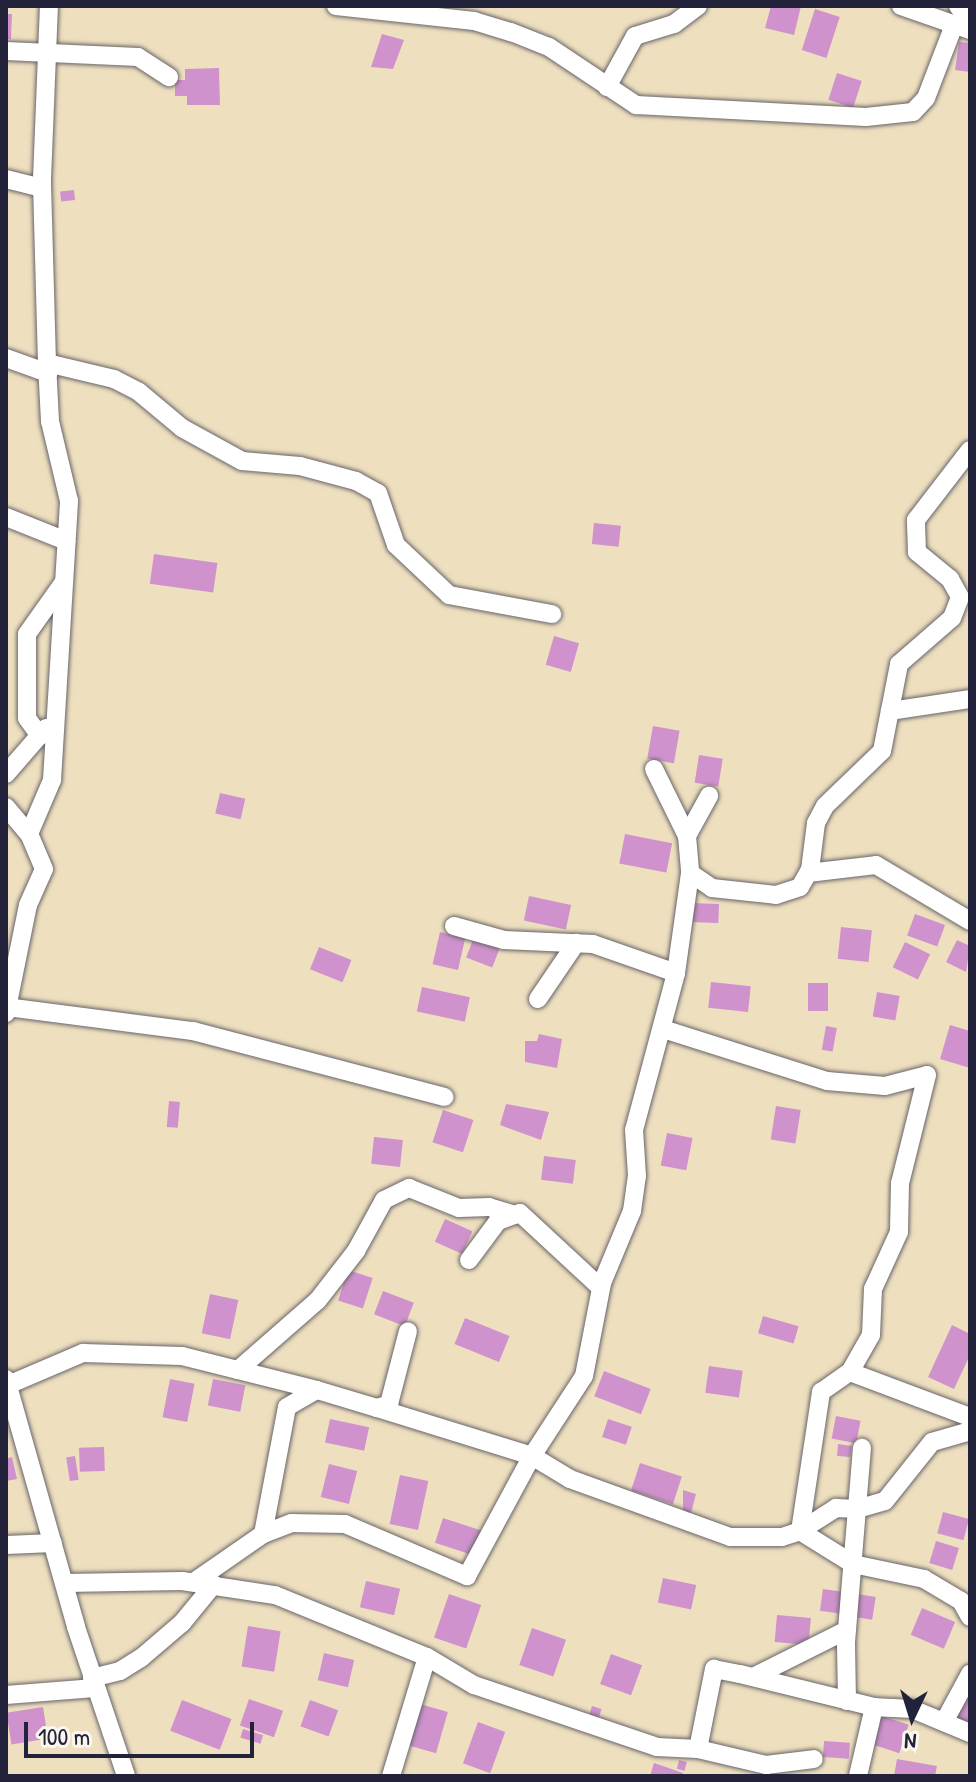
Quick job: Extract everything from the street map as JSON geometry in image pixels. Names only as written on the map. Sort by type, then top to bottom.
[{"type":"street","points":[[29,834],[52,780],[69,501],[63,461],[50,421],[47,368],[42,188],[49,6]]},
{"type":"street","points":[[336,6],[487,25],[549,47],[636,105],[665,110],[866,117],[913,112],[926,98],[963,21],[901,6]]},
{"type":"street","points":[[607,87],[635,36],[674,24],[698,6]]},
{"type":"street","points":[[6,51],[47,56],[138,57],[169,77]]},
{"type":"street","points":[[6,179],[42,188]]},
{"type":"street","points":[[6,358],[114,379],[139,392],[182,428],[242,461],[300,466],[356,481],[378,493],[396,545],[449,595],[552,614]]},
{"type":"street","points":[[690,873],[712,888],[776,895],[800,887],[808,873],[816,823],[835,792],[869,769],[882,751],[899,664],[952,618],[960,597],[950,579],[917,552],[916,520],[970,450]]},
{"type":"street","points":[[6,517],[66,541]]},
{"type":"street","points":[[40,736],[27,718],[27,634],[64,581]]},
{"type":"street","points":[[890,711],[970,699]]},
{"type":"street","points":[[6,774],[56,718]]},
{"type":"street","points":[[194,1582],[263,1534],[291,1523],[345,1524],[467,1576],[532,1456],[584,1376],[601,1288],[632,1211],[637,1176],[634,1130],[676,973],[690,873],[687,836],[654,769]]},
{"type":"street","points":[[687,836],[709,796]]},
{"type":"street","points":[[6,807],[29,834],[44,869],[28,905],[6,1013]]},
{"type":"street","points":[[808,873],[876,865],[970,921]]},
{"type":"street","points":[[454,926],[504,940],[593,944],[676,973]]},
{"type":"street","points":[[538,999],[576,943]]},
{"type":"street","points":[[7,1007],[193,1031],[445,1097]]},
{"type":"street","points":[[663,1029],[827,1081],[885,1086],[927,1075],[900,1183],[899,1232],[873,1289],[871,1335],[850,1372],[821,1392],[800,1531]]},
{"type":"street","points":[[238,1370],[318,1300],[356,1251],[384,1200],[409,1188],[459,1208],[489,1207],[515,1215]]},
{"type":"street","points":[[469,1260],[498,1221],[520,1213],[601,1288]]},
{"type":"street","points":[[377,1408],[389,1404],[395,1392],[408,1331]]},
{"type":"street","points":[[126,1776],[93,1683],[7,1382],[83,1353],[182,1356],[317,1390],[532,1456],[570,1479],[730,1537],[782,1537],[800,1531],[836,1508],[857,1509],[885,1501],[932,1442],[970,1431]]},
{"type":"street","points":[[850,1372],[970,1417]]},
{"type":"street","points":[[263,1534],[287,1407],[317,1390]]},
{"type":"street","points":[[847,1701],[847,1630],[862,1448]]},
{"type":"street","points":[[800,1531],[853,1564],[924,1579],[961,1601],[970,1617]]},
{"type":"street","points":[[6,1545],[53,1543]]},
{"type":"street","points":[[6,1695],[93,1683],[120,1671],[141,1658],[182,1623],[217,1584],[229,1557]]},
{"type":"street","points":[[65,1583],[194,1582],[217,1584],[299,1603],[427,1657],[500,1695],[639,1742],[698,1749],[766,1765],[814,1759]]},
{"type":"street","points":[[753,1677],[847,1630]]},
{"type":"street","points":[[391,1776],[427,1657]]},
{"type":"street","points":[[698,1749],[714,1669],[874,1707],[912,1709],[970,1733]]},
{"type":"street","points":[[944,1722],[970,1674]]},
{"type":"street","points":[[858,1776],[874,1707]]},
{"type":"building","points":[[771,6],[801,6],[794,35],[765,28]]},
{"type":"building","points":[[815,9],[840,17],[826,58],[802,50]]},
{"type":"building","points":[[6,14],[12,14],[11,39],[6,39]]},
{"type":"building","points":[[382,34],[404,40],[393,69],[371,67]]},
{"type":"building","points":[[959,42],[970,43],[970,72],[955,70]]},
{"type":"building","points":[[219,68],[220,105],[187,105],[187,96],[175,96],[175,80],[185,80],[185,69]]},
{"type":"building","points":[[837,73],[862,81],[853,108],[828,100]]},
{"type":"building","points":[[74,190],[75,200],[61,201],[60,191]]},
{"type":"building","points":[[594,523],[621,526],[619,547],[592,544]]},
{"type":"building","points":[[154,554],[217,563],[213,593],[150,584]]},
{"type":"building","points":[[554,636],[579,643],[571,672],[546,665]]},
{"type":"building","points":[[653,726],[680,731],[674,763],[647,758]]},
{"type":"building","points":[[699,755],[723,759],[718,786],[695,783]]},
{"type":"building","points":[[220,793],[245,799],[241,819],[215,813]]},
{"type":"building","points":[[625,834],[672,843],[666,873],[619,863]]},
{"type":"building","points":[[529,896],[571,905],[566,929],[524,920]]},
{"type":"building","points":[[690,903],[719,904],[718,923],[689,922]]},
{"type":"building","points":[[915,914],[945,925],[937,947],[907,936]]},
{"type":"building","points":[[841,927],[872,930],[868,962],[838,959]]},
{"type":"building","points":[[440,932],[465,938],[458,970],[433,964]]},
{"type":"building","points":[[474,937],[500,947],[492,968],[466,958]]},
{"type":"building","points":[[957,940],[970,946],[966,972],[946,962]]},
{"type":"building","points":[[905,942],[930,954],[918,979],[893,967]]},
{"type":"building","points":[[319,947],[351,960],[342,982],[310,969]]},
{"type":"building","points":[[711,982],[751,986],[748,1012],[708,1008]]},
{"type":"building","points":[[808,983],[828,983],[828,1011],[808,1011]]},
{"type":"building","points":[[422,987],[470,997],[465,1022],[417,1011]]},
{"type":"building","points":[[877,992],[900,996],[895,1021],[873,1017]]},
{"type":"building","points":[[950,1025],[970,1031],[970,1068],[940,1059]]},
{"type":"building","points":[[826,1026],[837,1028],[833,1052],[822,1050]]},
{"type":"building","points":[[539,1034],[562,1039],[557,1068],[525,1062],[525,1041],[537,1041]]},
{"type":"building","points":[[169,1101],[180,1102],[178,1128],[167,1127]]},
{"type":"building","points":[[506,1104],[549,1112],[541,1140],[500,1125]]},
{"type":"building","points":[[776,1106],[801,1110],[795,1143],[771,1140]]},
{"type":"building","points":[[443,1110],[473,1120],[463,1152],[432,1142]]},
{"type":"building","points":[[667,1133],[693,1138],[686,1170],[661,1165]]},
{"type":"building","points":[[374,1137],[403,1140],[400,1167],[371,1164]]},
{"type":"building","points":[[544,1156],[576,1160],[573,1184],[541,1180]]},
{"type":"building","points":[[445,1219],[472,1231],[462,1254],[435,1242]]},
{"type":"building","points":[[348,1270],[373,1278],[363,1308],[338,1300]]},
{"type":"building","points":[[383,1291],[414,1303],[405,1326],[374,1314]]},
{"type":"building","points":[[210,1294],[238,1300],[230,1339],[202,1333]]},
{"type":"building","points":[[763,1316],[799,1326],[794,1344],[758,1333]]},
{"type":"building","points":[[465,1318],[510,1336],[499,1362],[455,1344]]},
{"type":"building","points":[[952,1325],[970,1334],[970,1355],[954,1389],[928,1377]]},
{"type":"building","points":[[709,1366],[743,1371],[739,1397],[705,1393]]},
{"type":"building","points":[[604,1371],[651,1389],[641,1414],[594,1396]]},
{"type":"building","points":[[170,1379],[195,1384],[187,1422],[163,1417]]},
{"type":"building","points":[[213,1379],[245,1385],[240,1412],[208,1406]]},
{"type":"building","points":[[836,1416],[861,1421],[856,1443],[832,1439]]},
{"type":"building","points":[[330,1419],[369,1427],[364,1451],[325,1442]]},
{"type":"building","points":[[608,1419],[632,1427],[626,1445],[602,1437]]},
{"type":"building","points":[[838,1444],[852,1446],[850,1457],[837,1456]]},
{"type":"building","points":[[104,1447],[105,1471],[80,1472],[79,1448]]},
{"type":"building","points":[[75,1456],[79,1480],[70,1481],[66,1457]]},
{"type":"building","points":[[12,1457],[17,1479],[6,1481],[6,1459]]},
{"type":"building","points":[[640,1463],[682,1477],[673,1504],[631,1491]]},
{"type":"building","points":[[329,1464],[357,1471],[349,1504],[321,1497]]},
{"type":"building","points":[[400,1475],[428,1481],[418,1530],[390,1524]]},
{"type":"building","points":[[683,1490],[696,1494],[690,1517],[683,1515]]},
{"type":"building","points":[[943,1512],[969,1519],[963,1540],[937,1533]]},
{"type":"building","points":[[443,1518],[483,1531],[475,1556],[435,1543]]},
{"type":"building","points":[[936,1541],[959,1548],[952,1570],[929,1563]]},
{"type":"building","points":[[663,1578],[696,1585],[691,1610],[658,1602]]},
{"type":"building","points":[[366,1581],[400,1589],[394,1615],[360,1607]]},
{"type":"building","points":[[823,1589],[845,1592],[842,1614],[820,1611]]},
{"type":"building","points":[[449,1594],[481,1605],[466,1649],[434,1637]]},
{"type":"building","points":[[857,1594],[876,1597],[872,1620],[853,1617]]},
{"type":"building","points":[[922,1608],[955,1622],[944,1649],[911,1635]]},
{"type":"building","points":[[777,1615],[811,1618],[809,1645],[775,1642]]},
{"type":"building","points":[[248,1626],[281,1631],[274,1672],[242,1666]]},
{"type":"building","points":[[532,1628],[566,1640],[553,1677],[519,1665]]},
{"type":"building","points":[[324,1653],[354,1660],[348,1687],[318,1680]]},
{"type":"building","points":[[611,1654],[642,1665],[631,1695],[600,1684]]},
{"type":"building","points":[[965,1691],[970,1694],[970,1726],[951,1716]]},
{"type":"building","points":[[249,1699],[283,1711],[274,1737],[240,1725]]},
{"type":"building","points":[[182,1700],[231,1719],[220,1750],[170,1731]]},
{"type":"building","points":[[310,1700],[338,1710],[329,1737],[300,1726]]},
{"type":"building","points":[[420,1704],[448,1712],[436,1753],[408,1745]]},
{"type":"building","points":[[592,1706],[602,1709],[598,1721],[588,1718]]},
{"type":"building","points":[[43,1707],[48,1739],[11,1744],[6,1713]]},
{"type":"building","points":[[882,1716],[909,1725],[899,1753],[873,1745]]},
{"type":"building","points":[[478,1722],[505,1732],[490,1773],[463,1763]]},
{"type":"building","points":[[243,1729],[263,1735],[260,1744],[240,1738]]},
{"type":"building","points":[[824,1741],[850,1743],[849,1759],[823,1757]]},
{"type":"building","points":[[897,1759],[937,1766],[935,1776],[894,1776]]},
{"type":"building","points":[[679,1760],[687,1762],[685,1771],[677,1769]]},
{"type":"building","points":[[654,1763],[683,1773],[682,1776],[650,1776]]}]
